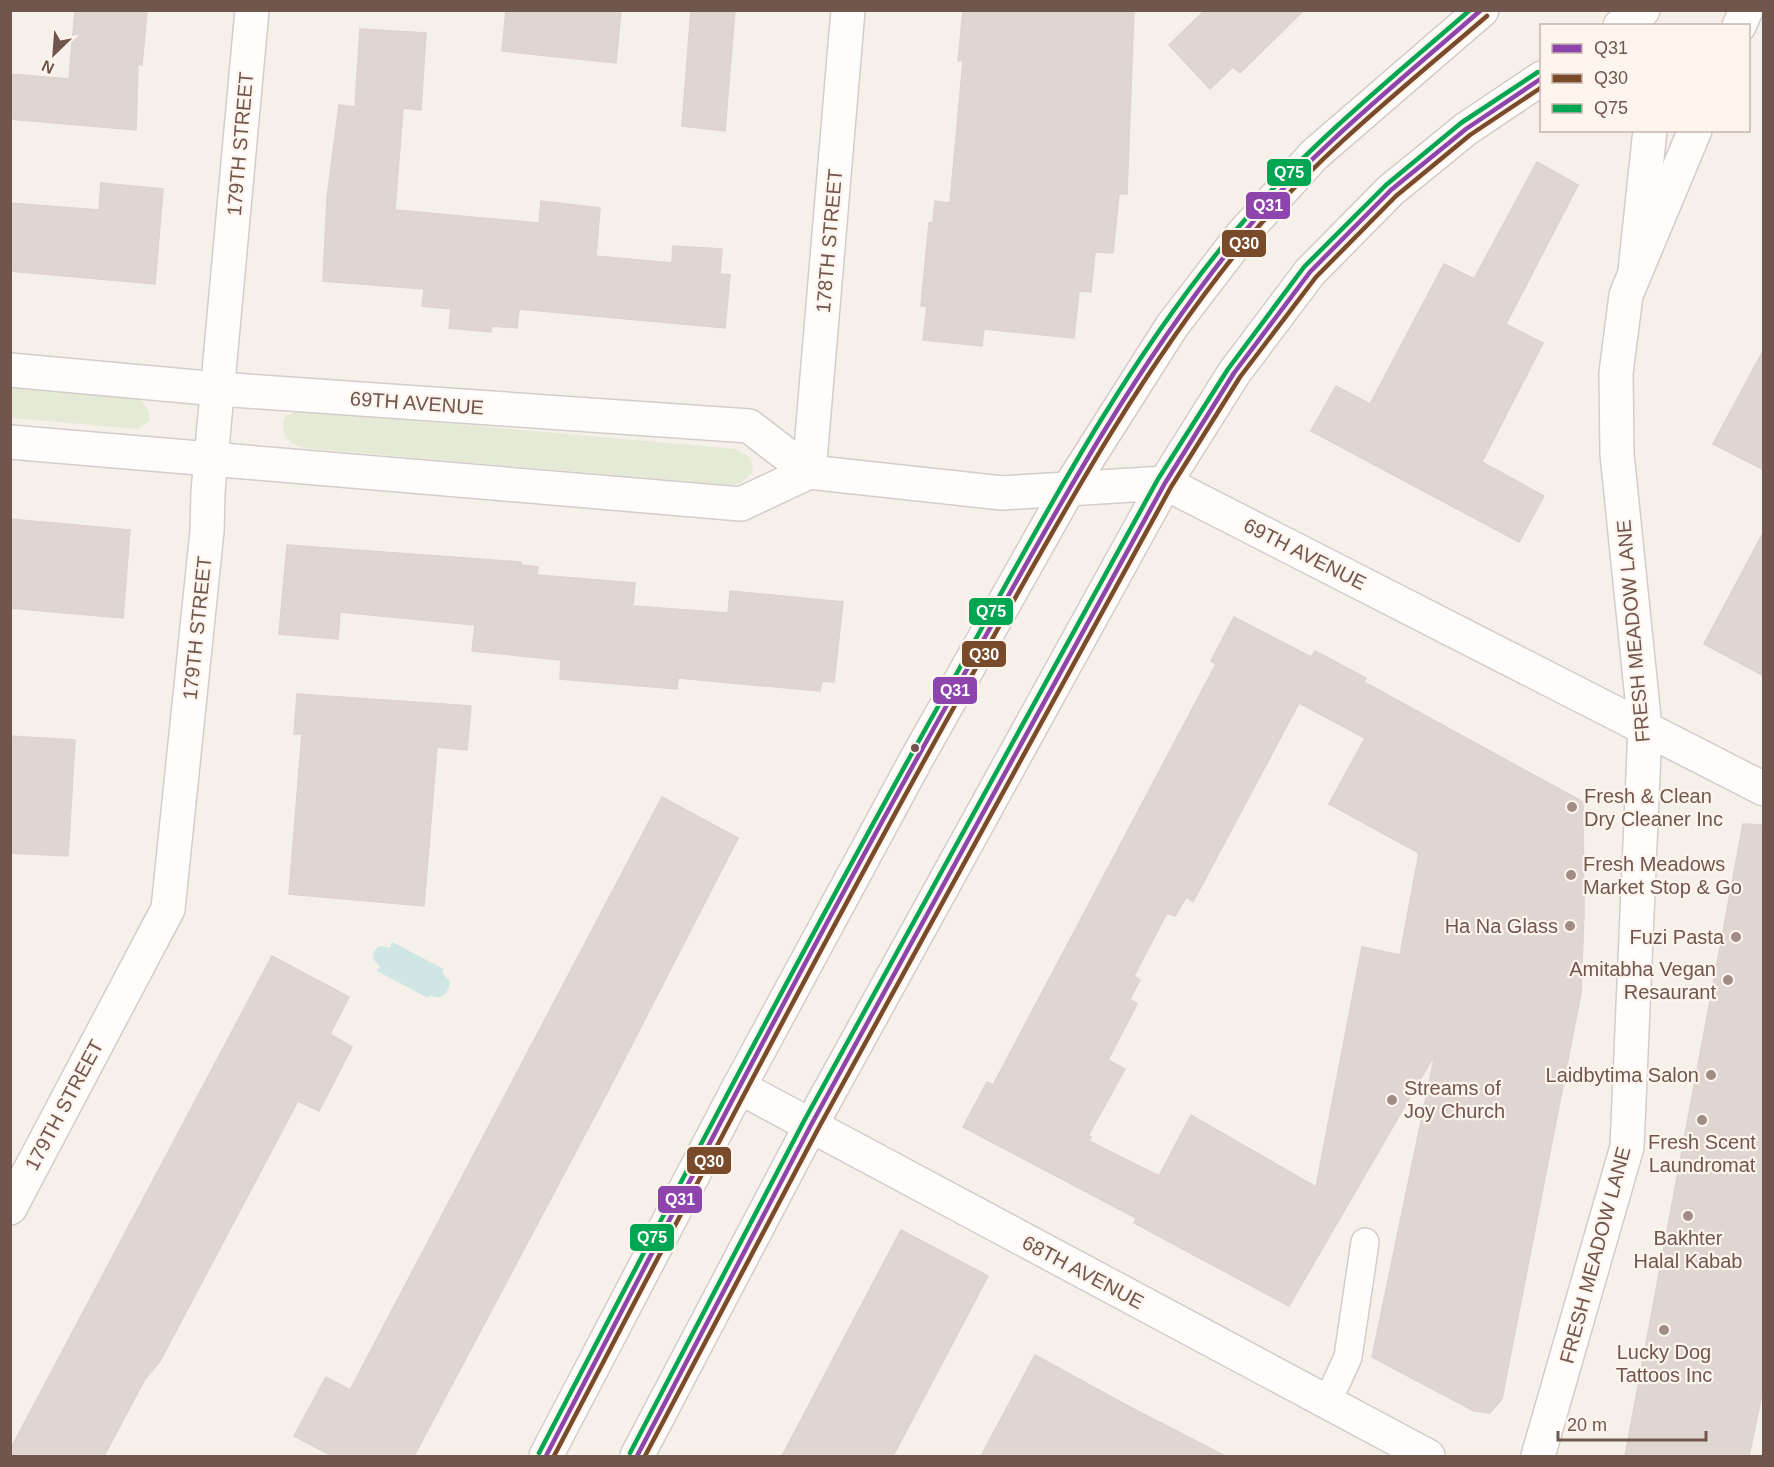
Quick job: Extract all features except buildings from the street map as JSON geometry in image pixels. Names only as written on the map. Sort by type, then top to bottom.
[{"type":"street","name":"179TH STREET","points":[[10,1208],[168,909],[207,531],[211,460],[252,10]]},
{"type":"street","name":"178TH STREET","points":[[809,472],[848,10]]},
{"type":"street","points":[[546,1456],[739,1087],[923,747],[1069,488],[1172,326],[1241,236],[1314,155],[1482,10]]},
{"type":"street","points":[[1623,24],[1643,10]]},
{"type":"street","points":[[1740,24],[1746,10]]},
{"type":"street","points":[[637,1456],[811,1125],[1165,483],[1234,373],[1310,272],[1391,190],[1466,129],[1540,79]]},
{"type":"street","points":[[1635,271],[1650,132]]},
{"type":"street","name":"FRESH MEADOW LANE","points":[[1538,1456],[1627,1147],[1645,728],[1617,454],[1616,373],[1626,295],[1694,132]]},
{"type":"street","name":"69TH AVENUE","points":[[10,370],[218,390],[749,426],[809,472]]},
{"type":"street","points":[[10,442],[741,504],[809,472],[1002,493],[1165,483]]},
{"type":"street","name":"69TH AVENUE","points":[[1165,483],[1764,789]]},
{"type":"street","name":"68TH AVENUE","points":[[739,1087],[1428,1456]]},
{"type":"lane","points":[[1327,1403],[1348,1357],[1365,1242]]},
{"type":"green space","points":[[11,388],[140,400],[148,409],[150,420],[138,429],[11,418]]},
{"type":"green space","points":[[298,410],[736,449],[751,458],[753,472],[741,483],[730,485],[303,448],[286,438],[284,429],[284,418]]},
{"type":"water","points":[[392,942],[444,969],[442,972],[450,982],[444,995],[434,997],[430,995],[428,998],[377,971],[380,966],[373,959],[374,951],[380,946],[390,948]]},
{"type":"transit line","name":"Q75","points":[[539,1453],[745,1060],[904,768],[1053,500],[1121,388],[1195,281],[1263,200],[1348,116],[1470,10]]},
{"type":"transit line","name":"Q31","points":[[546,1456],[851,878],[1055,513],[1124,399],[1199,289],[1267,206],[1356,119],[1481,10]]},
{"type":"transit line","name":"Q30","points":[[554,1456],[862,874],[1064,511],[1132,400],[1206,292],[1273,210],[1331,151],[1487,16]]},
{"type":"transit line","name":"Q75","points":[[630,1453],[804,1121],[1158,479],[1228,369],[1304,267],[1386,185],[1461,123],[1538,72]]},
{"type":"transit line","name":"Q31","points":[[637,1456],[811,1125],[1165,483],[1234,373],[1310,272],[1391,190],[1466,129],[1540,79]]},
{"type":"transit line","name":"Q30","points":[[645,1456],[818,1129],[1171,487],[1240,377],[1316,277],[1396,196],[1470,135],[1540,88]]},
{"type":"place","name":"Fresh & Clean Dry Cleaner Inc","points":[[1572,807]]},
{"type":"place","name":"Fresh Meadows Market Stop & Go","points":[[1571,875]]},
{"type":"place","name":"Ha Na Glass","points":[[1570,926]]},
{"type":"place","name":"Fuzi Pasta","points":[[1736,937]]},
{"type":"place","name":"Amitabha Vegan Resaurant","points":[[1728,980]]},
{"type":"place","name":"Laidbytima Salon","points":[[1711,1075]]},
{"type":"place","name":"Streams of Joy Church","points":[[1392,1100]]},
{"type":"place","name":"Fresh Scent Laundromat","points":[[1702,1120]]},
{"type":"place","name":"Bakhter Halal Kabab","points":[[1688,1216]]},
{"type":"place","name":"Lucky Dog Tattoos Inc","points":[[1664,1330]]}]
